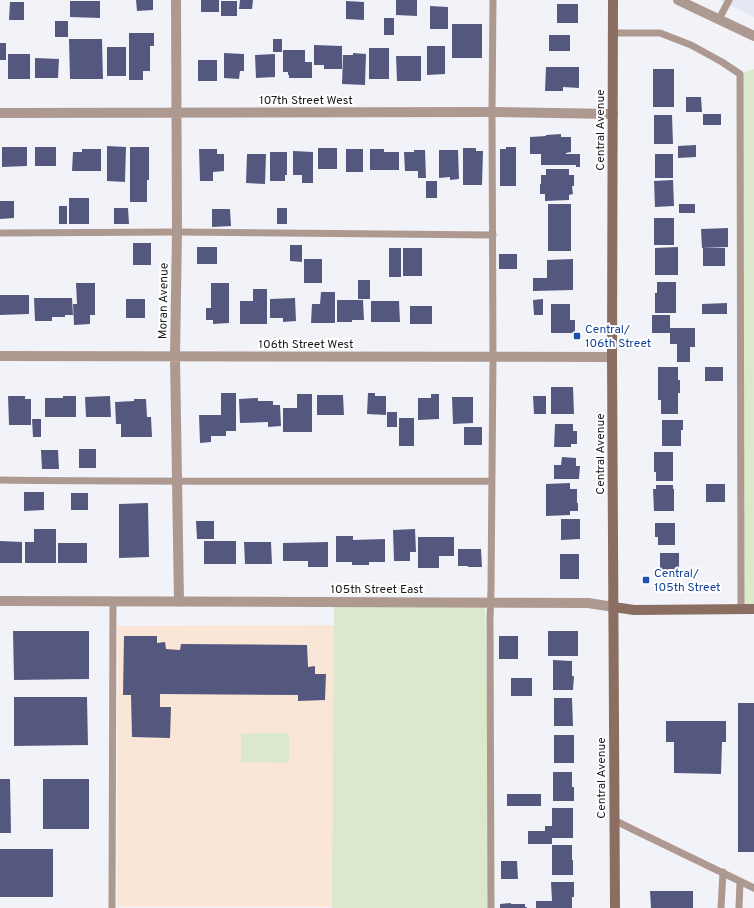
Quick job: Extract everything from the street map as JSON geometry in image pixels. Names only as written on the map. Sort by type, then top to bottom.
[{"type":"main road","name":"Central Avenue","points":[[613,0],[612,357],[615,908]]},
{"type":"main road","name":"105th Street East","points":[[614,607],[634,610],[754,609]]},
{"type":"street","name":"Moran Avenue","points":[[176,0],[177,232],[175,357],[179,602]]},
{"type":"street","points":[[678,0],[754,36]]},
{"type":"street","name":"107th Street West","points":[[0,113],[492,112],[613,114]]},
{"type":"street","name":"106th Street West","points":[[0,356],[612,357]]},
{"type":"street","name":"105th Street East","points":[[0,601],[588,603],[614,607]]},
{"type":"lane","points":[[491,908],[490,603],[492,589],[493,0]]},
{"type":"lane","points":[[719,19],[729,0]]},
{"type":"lane","points":[[613,33],[660,33],[691,45],[740,74],[741,610]]},
{"type":"lane","points":[[0,233],[177,232],[493,235]]},
{"type":"lane","points":[[0,480],[492,482]]},
{"type":"lane","points":[[112,908],[113,602]]},
{"type":"lane","points":[[614,820],[754,888]]},
{"type":"lane","points":[[721,908],[723,872]]},
{"type":"lane","points":[[739,908],[740,881]]},
{"type":"shaded area","points":[[720,0],[754,0],[754,17]]},
{"type":"shaded area","points":[[336,625],[335,907],[117,907],[118,626]]},
{"type":"green space","points":[[754,69],[754,610],[741,610],[740,74]]},
{"type":"green space","points":[[334,602],[485,603],[491,908],[332,908]]},
{"type":"green space","points":[[241,733],[289,733],[289,763],[241,762]]},
{"type":"building","points":[[136,0],[153,0],[153,10],[137,11]]},
{"type":"building","points":[[201,0],[219,0],[219,12],[201,12]]},
{"type":"building","points":[[240,0],[253,0],[252,9],[239,9]]},
{"type":"building","points":[[396,0],[417,0],[417,16],[396,15]]},
{"type":"building","points":[[70,1],[100,1],[100,18],[70,17]]},
{"type":"building","points":[[221,1],[237,1],[237,16],[221,16]]},
{"type":"building","points":[[346,1],[364,2],[364,20],[346,19]]},
{"type":"building","points":[[10,2],[24,2],[24,20],[9,20]]},
{"type":"building","points":[[557,4],[578,4],[578,23],[557,23]]},
{"type":"building","points":[[430,6],[448,7],[448,29],[430,29]]},
{"type":"building","points":[[384,18],[394,18],[394,35],[384,35]]},
{"type":"building","points":[[55,21],[68,21],[68,37],[55,37]]},
{"type":"building","points":[[452,24],[482,24],[482,58],[452,58]]},
{"type":"building","points":[[129,33],[154,33],[154,46],[150,46],[150,71],[143,71],[143,80],[129,80]]},
{"type":"building","points":[[549,35],[570,35],[570,51],[549,51]]},
{"type":"building","points":[[69,39],[102,39],[103,79],[70,79]]},
{"type":"building","points":[[273,39],[282,39],[282,52],[273,52]]},
{"type":"building","points":[[0,43],[6,43],[6,60],[0,60]]},
{"type":"building","points":[[314,45],[342,46],[342,69],[324,69],[324,65],[314,65]]},
{"type":"building","points":[[427,46],[445,46],[445,74],[427,75]]},
{"type":"building","points":[[107,47],[126,47],[126,76],[107,76]]},
{"type":"building","points":[[369,48],[389,48],[389,79],[369,79]]},
{"type":"building","points":[[283,50],[305,50],[305,62],[312,62],[312,78],[289,78],[288,72],[283,72]]},
{"type":"building","points":[[224,53],[244,54],[244,71],[240,71],[239,79],[224,78]]},
{"type":"building","points":[[353,53],[366,54],[365,85],[342,84],[343,55],[353,55]]},
{"type":"building","points":[[8,54],[30,54],[30,79],[8,79]]},
{"type":"building","points":[[275,54],[275,77],[256,78],[255,55]]},
{"type":"building","points":[[396,56],[421,56],[421,81],[397,81]]},
{"type":"building","points":[[35,58],[59,59],[58,78],[35,78]]},
{"type":"building","points":[[198,60],[217,60],[217,81],[198,81]]},
{"type":"building","points":[[546,67],[579,67],[579,88],[563,87],[563,91],[545,91]]},
{"type":"building","points":[[653,69],[674,69],[674,107],[653,107]]},
{"type":"building","points":[[686,97],[701,97],[702,112],[686,112]]},
{"type":"building","points":[[703,114],[721,114],[721,125],[703,125]]},
{"type":"building","points":[[654,115],[672,115],[673,144],[654,144]]},
{"type":"building","points":[[561,134],[561,137],[571,137],[571,152],[566,154],[580,154],[580,167],[576,167],[576,165],[541,165],[541,154],[530,154],[530,137]]},
{"type":"building","points":[[696,145],[696,157],[678,158],[678,146]]},
{"type":"building","points":[[107,146],[126,147],[125,182],[107,181]]},
{"type":"building","points":[[2,147],[27,147],[27,166],[2,167]]},
{"type":"building","points":[[35,147],[56,147],[56,166],[35,166]]},
{"type":"building","points":[[130,147],[149,147],[147,202],[130,202]]},
{"type":"building","points":[[506,147],[516,147],[516,186],[500,186],[500,149],[506,149]]},
{"type":"building","points":[[318,148],[337,148],[337,169],[318,169]]},
{"type":"building","points":[[463,148],[476,148],[476,151],[483,151],[482,185],[463,185]]},
{"type":"building","points":[[82,149],[101,149],[101,171],[72,171],[73,152],[82,152]]},
{"type":"building","points":[[199,149],[217,149],[217,154],[224,154],[224,171],[213,172],[213,181],[200,181]]},
{"type":"building","points":[[346,149],[363,149],[363,172],[346,172]]},
{"type":"building","points":[[370,149],[384,149],[384,152],[399,152],[399,170],[370,170]]},
{"type":"building","points":[[414,150],[425,150],[426,178],[418,178],[418,171],[405,171],[404,152],[414,152]]},
{"type":"building","points":[[439,150],[458,150],[459,179],[450,180],[450,177],[439,178]]},
{"type":"building","points":[[293,151],[313,152],[313,183],[302,183],[302,175],[293,175]]},
{"type":"building","points":[[270,152],[287,152],[287,175],[285,175],[285,181],[270,181]]},
{"type":"building","points":[[247,154],[266,154],[265,184],[246,183]]},
{"type":"building","points":[[655,154],[673,154],[673,178],[655,178]]},
{"type":"building","points":[[546,169],[569,169],[569,175],[574,175],[574,186],[572,186],[573,194],[569,195],[569,200],[545,201],[545,194],[540,194],[540,184],[541,175],[546,175]]},
{"type":"building","points":[[673,180],[674,206],[655,207],[654,181]]},
{"type":"building","points":[[426,181],[437,181],[437,198],[426,198]]},
{"type":"building","points":[[69,198],[89,198],[89,224],[69,224]]},
{"type":"building","points":[[0,201],[14,201],[14,218],[0,219]]},
{"type":"building","points":[[548,204],[571,204],[571,251],[548,251]]},
{"type":"building","points":[[679,204],[695,204],[695,213],[679,213]]},
{"type":"building","points":[[59,206],[67,206],[67,224],[59,224]]},
{"type":"building","points":[[114,208],[128,208],[129,224],[114,224]]},
{"type":"building","points":[[277,208],[287,208],[287,224],[277,224]]},
{"type":"building","points":[[212,209],[230,209],[231,226],[212,227]]},
{"type":"building","points":[[654,218],[674,218],[674,245],[654,245]]},
{"type":"building","points":[[728,228],[728,247],[702,248],[701,229]]},
{"type":"building","points":[[133,243],[151,243],[151,265],[133,265]]},
{"type":"building","points":[[290,245],[302,245],[302,262],[290,261]]},
{"type":"building","points":[[197,247],[217,247],[217,264],[197,264]]},
{"type":"building","points":[[678,247],[678,275],[655,275],[655,248]]},
{"type":"building","points":[[389,248],[401,248],[401,277],[389,277]]},
{"type":"building","points":[[403,248],[422,248],[422,276],[403,276]]},
{"type":"building","points":[[703,248],[725,248],[725,266],[703,266]]},
{"type":"building","points":[[499,254],[517,254],[517,269],[499,269]]},
{"type":"building","points":[[304,259],[322,259],[322,283],[304,283]]},
{"type":"building","points":[[573,259],[573,290],[533,291],[533,278],[547,278],[547,260]]},
{"type":"building","points":[[358,280],[370,280],[370,299],[358,299]]},
{"type":"building","points":[[657,282],[676,282],[676,313],[655,313],[655,293],[657,293]]},
{"type":"building","points":[[76,283],[95,283],[95,315],[90,315],[90,324],[74,325],[73,304],[77,304]]},
{"type":"building","points":[[211,283],[229,283],[229,323],[213,324],[213,320],[206,320],[206,308],[211,308]]},
{"type":"building","points":[[253,289],[267,289],[267,324],[240,324],[240,301],[253,301]]},
{"type":"building","points":[[321,292],[335,292],[335,323],[311,323],[312,304],[320,304]]},
{"type":"building","points":[[0,295],[29,295],[29,314],[0,315]]},
{"type":"building","points":[[34,298],[72,298],[73,315],[65,315],[65,317],[52,317],[52,321],[35,321]]},
{"type":"building","points":[[295,298],[296,321],[283,322],[283,318],[270,318],[270,299]]},
{"type":"building","points":[[126,299],[145,299],[145,318],[126,318]]},
{"type":"building","points":[[543,299],[543,315],[534,315],[533,300]]},
{"type":"building","points":[[337,300],[363,300],[364,320],[337,322]]},
{"type":"building","points":[[371,301],[399,301],[400,322],[371,322]]},
{"type":"building","points":[[727,303],[727,314],[702,314],[702,304]]},
{"type":"building","points":[[551,304],[570,304],[570,320],[575,320],[575,333],[551,333]]},
{"type":"building","points":[[410,306],[432,306],[432,324],[410,324]]},
{"type":"building","points":[[652,315],[670,315],[670,328],[695,328],[695,347],[690,347],[690,362],[677,362],[677,344],[670,344],[670,333],[652,333]]},
{"type":"building","points":[[658,367],[678,367],[680,393],[678,393],[678,414],[661,414],[661,400],[658,400]]},
{"type":"building","points":[[705,367],[723,367],[723,381],[705,381]]},
{"type":"building","points":[[551,387],[573,387],[574,414],[551,414]]},
{"type":"building","points":[[221,393],[236,393],[236,431],[226,431],[226,436],[211,436],[211,442],[200,443],[199,415],[221,415]]},
{"type":"building","points":[[368,393],[375,393],[375,396],[386,396],[386,415],[367,414]]},
{"type":"building","points":[[297,394],[312,394],[312,432],[283,432],[283,408],[297,408]]},
{"type":"building","points":[[431,394],[439,394],[439,419],[418,420],[418,398],[431,398]]},
{"type":"building","points":[[317,395],[343,395],[344,415],[317,415]]},
{"type":"building","points":[[8,396],[25,396],[25,399],[31,399],[31,425],[9,425]]},
{"type":"building","points":[[63,396],[76,396],[76,417],[45,417],[45,398],[63,398]]},
{"type":"building","points":[[110,396],[111,417],[86,417],[85,397]]},
{"type":"building","points":[[533,396],[546,396],[546,414],[534,414]]},
{"type":"building","points":[[452,397],[473,397],[473,423],[453,424]]},
{"type":"building","points":[[258,398],[258,401],[273,401],[273,405],[280,405],[281,426],[268,427],[268,422],[240,423],[239,399]]},
{"type":"building","points":[[134,399],[146,399],[147,417],[151,417],[152,437],[121,437],[121,424],[116,424],[115,402],[134,401]]},
{"type":"building","points":[[387,412],[397,412],[397,427],[387,427]]},
{"type":"building","points":[[399,418],[414,418],[414,446],[399,446]]},
{"type":"building","points":[[32,419],[41,419],[41,437],[33,437]]},
{"type":"building","points":[[662,420],[683,420],[683,430],[681,430],[681,446],[662,446]]},
{"type":"building","points":[[555,424],[573,424],[573,431],[577,431],[577,444],[571,444],[571,447],[554,447]]},
{"type":"building","points":[[464,427],[482,427],[482,445],[464,445]]},
{"type":"building","points":[[79,449],[96,449],[96,468],[79,468]]},
{"type":"building","points":[[41,450],[58,450],[59,469],[42,469]]},
{"type":"building","points":[[654,452],[673,452],[673,481],[656,481],[656,472],[654,472]]},
{"type":"building","points":[[562,457],[576,458],[576,466],[580,466],[579,479],[554,479],[554,465],[561,465]]},
{"type":"building","points":[[570,483],[570,489],[577,489],[578,511],[570,511],[570,515],[546,516],[546,484]]},
{"type":"building","points":[[706,484],[725,484],[725,502],[706,502]]},
{"type":"building","points":[[656,485],[673,485],[674,511],[654,511],[653,489],[656,489]]},
{"type":"building","points":[[24,492],[44,492],[44,510],[24,511]]},
{"type":"building","points":[[71,493],[88,493],[88,510],[71,510]]},
{"type":"building","points":[[148,503],[149,557],[119,558],[119,504]]},
{"type":"building","points":[[561,519],[580,519],[580,539],[561,540]]},
{"type":"building","points":[[196,521],[214,521],[214,539],[197,539]]},
{"type":"building","points":[[655,523],[675,523],[675,545],[658,545],[658,537],[655,537]]},
{"type":"building","points":[[34,529],[56,529],[56,563],[25,563],[25,542],[34,542]]},
{"type":"building","points":[[415,529],[416,552],[410,552],[410,561],[394,561],[393,530]]},
{"type":"building","points":[[336,536],[353,536],[353,540],[385,539],[385,562],[369,562],[369,565],[352,565],[352,562],[336,562]]},
{"type":"building","points":[[418,537],[454,537],[454,556],[439,556],[439,568],[418,568]]},
{"type":"building","points":[[0,541],[22,542],[22,563],[0,563]]},
{"type":"building","points":[[204,541],[236,541],[236,564],[204,564]]},
{"type":"building","points":[[244,542],[271,542],[272,564],[245,564]]},
{"type":"building","points":[[328,542],[328,567],[308,567],[308,561],[283,561],[283,543]]},
{"type":"building","points":[[58,543],[87,543],[87,563],[58,563]]},
{"type":"building","points":[[458,549],[481,549],[482,567],[458,566]]},
{"type":"building","points":[[660,553],[679,553],[679,575],[660,575]]},
{"type":"building","points":[[560,554],[579,554],[579,579],[560,579]]},
{"type":"building","points":[[13,631],[89,631],[89,679],[14,680]]},
{"type":"building","points":[[548,631],[578,631],[578,656],[548,656]]},
{"type":"building","points":[[124,636],[157,636],[157,643],[165,642],[166,649],[180,650],[181,644],[307,645],[308,667],[315,666],[315,674],[326,674],[325,700],[298,701],[298,695],[160,694],[160,707],[171,707],[170,738],[132,737],[131,695],[123,695]]},
{"type":"building","points":[[499,636],[518,636],[518,659],[499,659]]},
{"type":"building","points":[[553,660],[572,661],[572,676],[574,676],[573,690],[553,690]]},
{"type":"building","points":[[511,678],[532,678],[532,696],[511,696]]},
{"type":"building","points":[[14,697],[87,697],[88,745],[14,746]]},
{"type":"building","points":[[554,698],[572,698],[573,726],[554,726]]},
{"type":"building","points":[[738,703],[754,703],[754,852],[738,852]]},
{"type":"building","points":[[666,721],[726,721],[726,742],[722,742],[721,774],[674,773],[674,742],[666,742]]},
{"type":"building","points":[[554,735],[574,735],[574,763],[554,763]]},
{"type":"building","points":[[553,772],[572,772],[574,801],[553,801]]},
{"type":"building","points":[[0,779],[10,779],[11,833],[0,833]]},
{"type":"building","points":[[43,779],[89,779],[89,829],[43,829]]},
{"type":"building","points":[[507,794],[541,794],[541,806],[507,806]]},
{"type":"building","points":[[552,808],[573,808],[573,838],[552,838],[552,844],[528,844],[528,831],[545,831],[545,826],[552,826]]},
{"type":"building","points":[[552,845],[572,845],[573,875],[552,875]]},
{"type":"building","points":[[0,849],[53,849],[53,897],[0,897]]},
{"type":"building","points":[[501,861],[517,861],[518,879],[501,879]]},
{"type":"building","points":[[551,882],[574,882],[572,908],[536,908],[536,901],[552,901]]},
{"type":"building","points":[[650,891],[693,891],[693,908],[651,908]]},
{"type":"building","points":[[500,904],[525,904],[525,907],[527,908],[500,908]]},
{"type":"place","name":"Central/ 106th Street","points":[[577,336]]},
{"type":"place","name":"Central/ 105th Street","points":[[646,580]]}]
